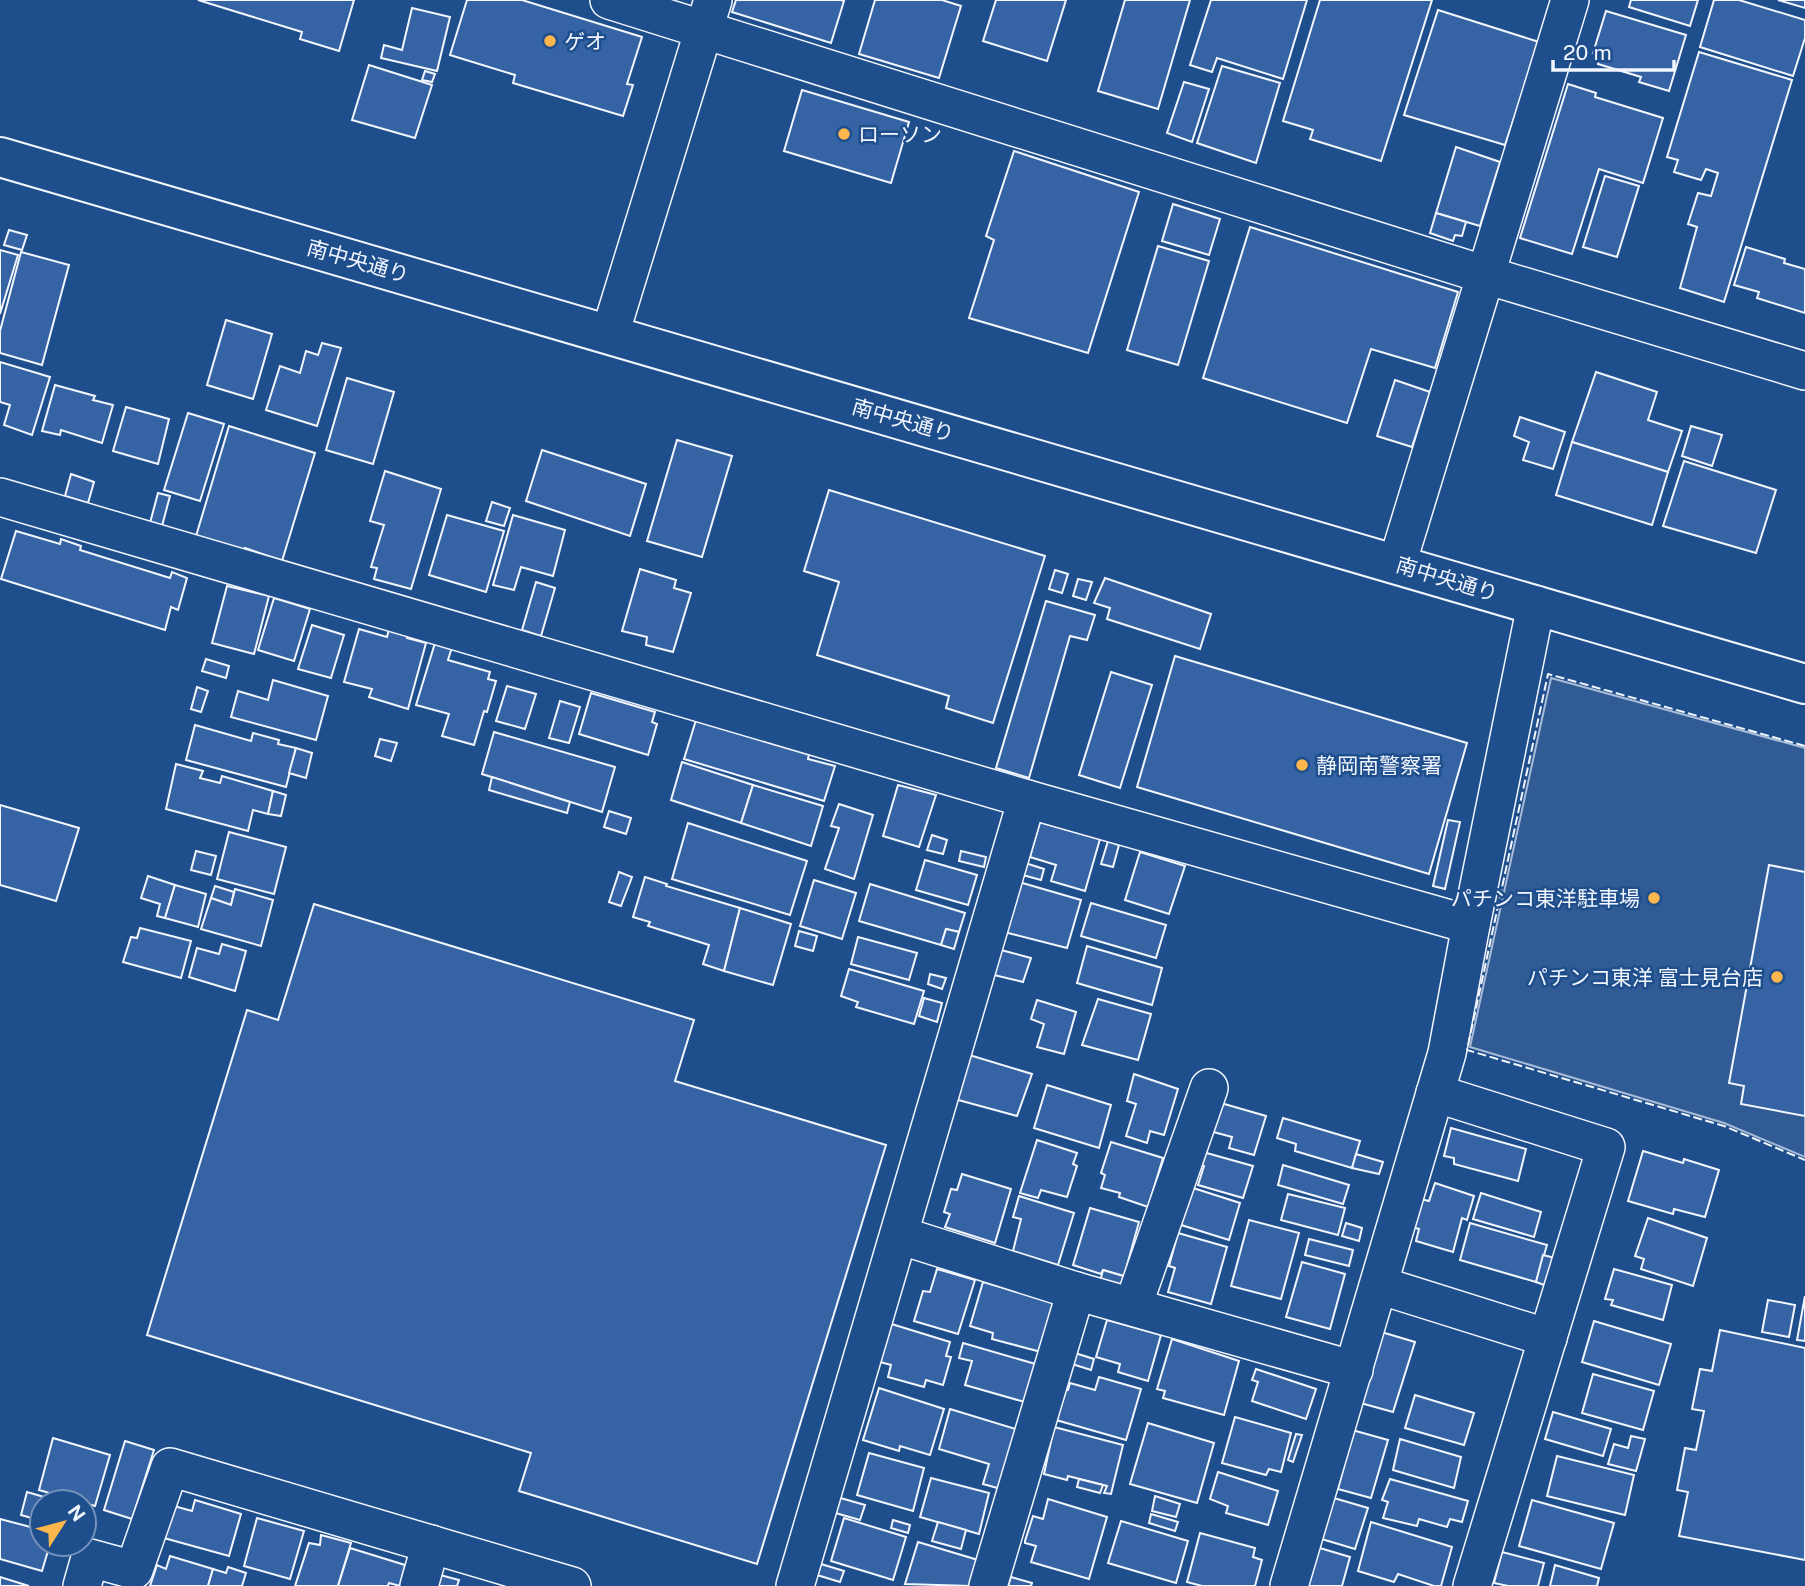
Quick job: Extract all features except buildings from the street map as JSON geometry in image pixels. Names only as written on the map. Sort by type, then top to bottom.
[{"type":"street","points":[[609,0],[708,15],[1486,275],[1805,371]]},
{"type":"street","points":[[1397,564],[1570,0]]},
{"type":"street","points":[[610,334],[708,15]]},
{"type":"street","name":"南中央通り","points":[[0,157],[1805,684]]},
{"type":"street","points":[[0,497],[1027,799],[1471,925]]},
{"type":"street","points":[[1289,1586],[1447,1053],[1536,605]]},
{"type":"street","points":[[796,1586],[1027,799]]},
{"type":"street","points":[[1133,1306],[1209,1087]]},
{"type":"street","points":[[1435,1093],[1606,1147],[1472,1586]]},
{"type":"street","points":[[899,1235],[1076,1291],[1354,1370]]},
{"type":"street","points":[[1380,1285],[1548,1338]]},
{"type":"street","points":[[988,1586],[1076,1291]]},
{"type":"street","points":[[82,1586],[90,1558],[134,1570],[170,1467],[572,1586]]},
{"type":"street","points":[[419,1586],[431,1544]]},
{"type":"shaded area","name":"パチンコ東洋駐車場","points":[[1551,678],[1805,748],[1805,1157],[1724,1123],[1470,1047]]},
{"type":"fence","points":[[1805,746],[1548,674],[1467,1050],[1724,1126],[1805,1160]]},
{"type":"place","name":"ゲオ","points":[[550,41]]},
{"type":"place","name":"ローソン","points":[[844,134]]},
{"type":"place","name":"静岡南警察署","points":[[1302,765]]},
{"type":"place","name":"パチンコ東洋駐車場","points":[[1654,898]]},
{"type":"place","name":"パチンコ東洋 富士見台店","points":[[1777,977]]}]
